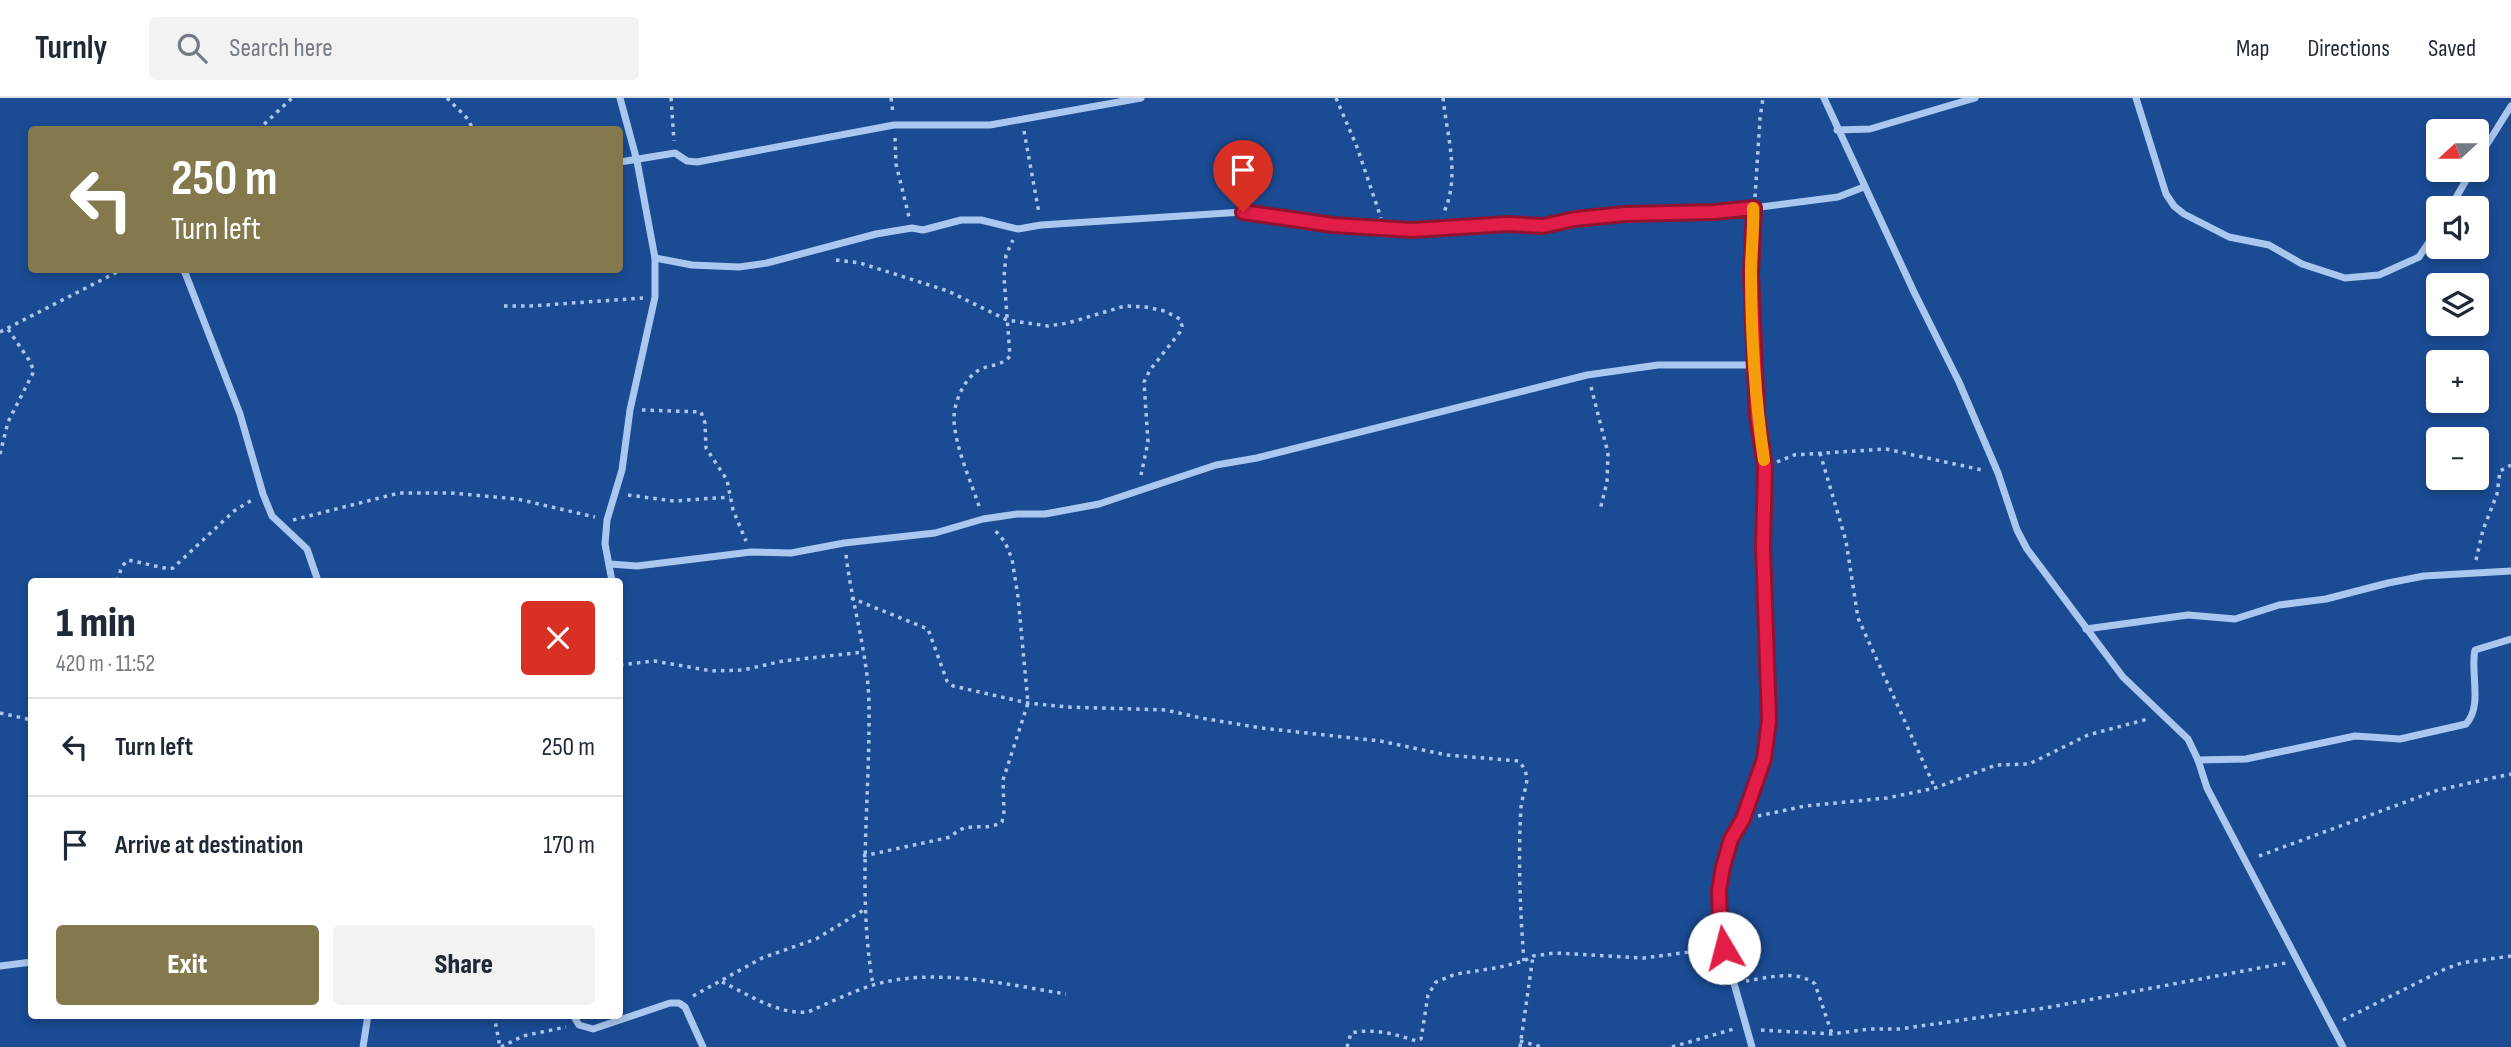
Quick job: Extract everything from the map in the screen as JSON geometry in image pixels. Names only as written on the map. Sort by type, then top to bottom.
[{"type":"street","points":[[612,578],[605,544],[607,520],[622,470],[630,410],[655,297],[654,258],[636,161],[620,98]]},
{"type":"street","points":[[623,162],[675,153],[687,161],[697,162],[894,125],[990,125],[1141,98]]},
{"type":"street","points":[[1824,98],[1959,382],[2027,549],[2123,677],[2188,739],[2207,788],[2343,1047]]},
{"type":"street","points":[[1838,130],[1870,129],[1975,98]]},
{"type":"street","points":[[2136,98],[2166,194],[2184,214],[2229,237],[2269,245],[2302,264],[2345,278],[2379,275],[2419,257],[2426,247]]},
{"type":"street","points":[[2489,141],[2511,106]]},
{"type":"street","points":[[654,258],[692,265],[739,267],[876,234],[912,228],[923,230],[968,219],[1018,229],[1041,225],[1243,212],[1385,230],[1508,224],[1543,226],[1575,219],[1625,214],[1714,212],[1754,208],[1838,197],[1864,187]]},
{"type":"street","points":[[1752,1047],[1724,948],[1719,890],[1731,839],[1743,819],[1764,759],[1769,720],[1763,560],[1765,467],[1757,416],[1751,274],[1754,208]]},
{"type":"street","points":[[185,273],[240,414],[272,516],[307,549],[317,578]]},
{"type":"street","points":[[610,564],[637,566],[751,552],[791,552],[935,533],[983,519],[1017,514],[1045,514],[1133,494],[1216,465],[1257,458],[1587,375],[1658,365],[1754,365]]},
{"type":"street","points":[[2086,629],[2188,615],[2235,619],[2279,605],[2326,599],[2436,574],[2511,571]]},
{"type":"street","points":[[2198,760],[2246,759],[2356,736],[2399,739],[2459,727],[2469,721],[2473,711],[2475,650],[2511,639]]},
{"type":"street","points":[[0,966],[28,962]]},
{"type":"street","points":[[575,1019],[579,1024],[593,1029],[679,1003],[685,1007],[703,1047]]},
{"type":"street","points":[[363,1047],[367,1019]]},
{"type":"path","points":[[262,126],[292,98]]},
{"type":"path","points":[[447,98],[472,126]]},
{"type":"path","points":[[671,98],[675,153]]},
{"type":"path","points":[[1335,98],[1371,184],[1385,230]]},
{"type":"path","points":[[1436,229],[1448,204],[1453,180],[1443,98]]},
{"type":"path","points":[[1754,208],[1763,98]]},
{"type":"path","points":[[1021,118],[1041,225]]},
{"type":"path","points":[[894,125],[896,164],[912,228]]},
{"type":"path","points":[[863,856],[951,837],[962,828],[999,824],[1004,812],[1003,780],[1028,704],[1018,597],[1012,559],[1005,542],[983,519],[953,419],[962,388],[974,373],[1009,358],[1004,277],[1006,255],[1018,229]]},
{"type":"path","points":[[836,260],[860,263],[948,291],[1007,320],[1048,326],[1069,323],[1125,306],[1165,311],[1180,319],[1180,332],[1150,370],[1144,382],[1149,442],[1144,467],[1133,494]]},
{"type":"path","points":[[0,332],[115,273]]},
{"type":"path","points":[[504,306],[655,297]]},
{"type":"path","points":[[0,454],[8,422],[34,371],[8,329]]},
{"type":"path","points":[[1587,375],[1607,446],[1607,482],[1600,510]]},
{"type":"path","points":[[630,410],[701,412],[705,423],[706,448],[727,480],[733,510],[751,552]]},
{"type":"path","points":[[1765,467],[1794,455],[1886,449],[1998,473]]},
{"type":"path","points":[[1820,453],[1846,541],[1858,618],[1936,788]]},
{"type":"path","points":[[2473,572],[2483,530],[2497,494],[2500,471],[2511,465]]},
{"type":"path","points":[[279,523],[399,493],[451,493],[517,499],[607,520]]},
{"type":"path","points":[[615,493],[674,501],[730,497]]},
{"type":"path","points":[[118,578],[122,566],[128,560],[173,568],[234,511],[263,494]]},
{"type":"path","points":[[844,543],[851,598],[863,652],[869,706],[863,856],[867,947],[873,985]]},
{"type":"path","points":[[851,598],[928,629],[947,681],[953,686],[1028,704],[1166,710],[1200,718],[1380,741],[1447,755],[1519,761],[1528,782],[1521,803],[1524,961]]},
{"type":"path","points":[[623,665],[654,661],[712,671],[743,670],[783,661],[863,652]]},
{"type":"path","points":[[0,713],[28,719]]},
{"type":"path","points":[[1743,819],[1805,806],[1887,798],[1936,788],[1996,765],[2029,764],[2088,735],[2161,715]]},
{"type":"path","points":[[2247,860],[2438,790],[2511,774]]},
{"type":"path","points":[[679,1003],[762,958],[816,939],[867,908]]},
{"type":"path","points":[[1347,1047],[1351,1033],[1366,1031],[1419,1041],[1423,1034],[1428,995],[1436,982],[1456,974],[1555,953],[1644,958],[1724,948]]},
{"type":"path","points":[[1520,1047],[1533,956]]},
{"type":"path","points":[[2332,1025],[2445,969],[2461,963],[2511,956]]},
{"type":"path","points":[[1672,1047],[1746,1025],[1765,1031],[1832,1034],[1869,1029],[1900,1029],[2045,1008],[2298,961]]},
{"type":"path","points":[[1735,982],[1785,975],[1811,981],[1815,984],[1832,1034]]},
{"type":"path","points":[[722,982],[775,1007],[798,1013],[808,1012],[873,985],[909,980],[961,978],[1066,994]]},
{"type":"path","points":[[495,1019],[501,1047],[523,1036],[579,1024]]},
{"type":"path","points":[[1520,1041],[1542,1047]]},
{"type":"slow traffic","points":[[1753,208],[1751,274],[1754,365],[1757,416],[1764,460]]},
{"type":"route","points":[[1243,212],[1333,225],[1412,230],[1508,224],[1543,226],[1575,219],[1625,214],[1714,212],[1754,208],[1751,274],[1757,416],[1765,467],[1764,625],[1769,720],[1764,759],[1743,819],[1731,839],[1723,867],[1719,890],[1724,948]]}]
